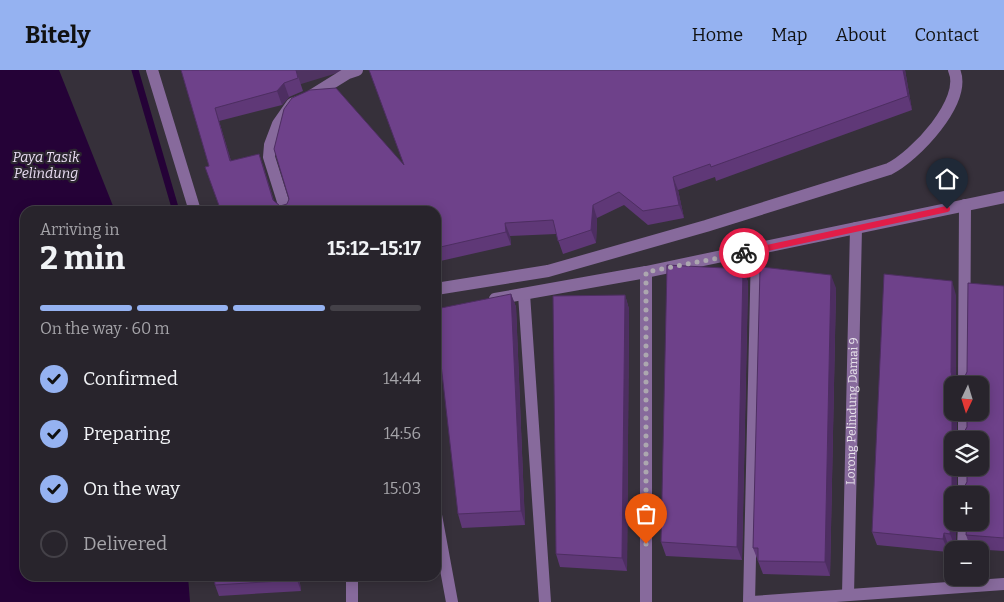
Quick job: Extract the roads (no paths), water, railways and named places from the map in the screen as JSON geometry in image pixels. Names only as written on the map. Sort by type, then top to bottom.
[{"type":"street","points":[[152,70],[193,206]]},
{"type":"street","points":[[284,206],[269,157],[270,145],[278,124],[292,104],[306,99],[348,73],[357,70]]},
{"type":"street","points":[[441,288],[548,271],[706,226],[898,164],[924,143],[953,100],[956,87],[954,70]]},
{"type":"street","points":[[485,301],[757,250],[1004,197]]},
{"type":"street","points":[[964,376],[965,205]]},
{"type":"street","name":"Lorong Pelindung Damai 9","points":[[848,595],[856,228]]},
{"type":"street","points":[[757,250],[751,602],[848,595],[944,584]]},
{"type":"street","points":[[646,272],[646,602]]},
{"type":"street","points":[[524,294],[545,602]]},
{"type":"street","points":[[441,542],[452,602]]},
{"type":"street","points":[[352,581],[352,602]]},
{"type":"street","points":[[989,583],[1004,584]]},
{"type":"water","name":"Paya Tasik Pelindung","points":[[0,70],[59,70],[113,206],[20,206],[20,581],[188,581],[190,602],[0,602]]},
{"type":"waterway","points":[[135,70],[175,206]]}]
